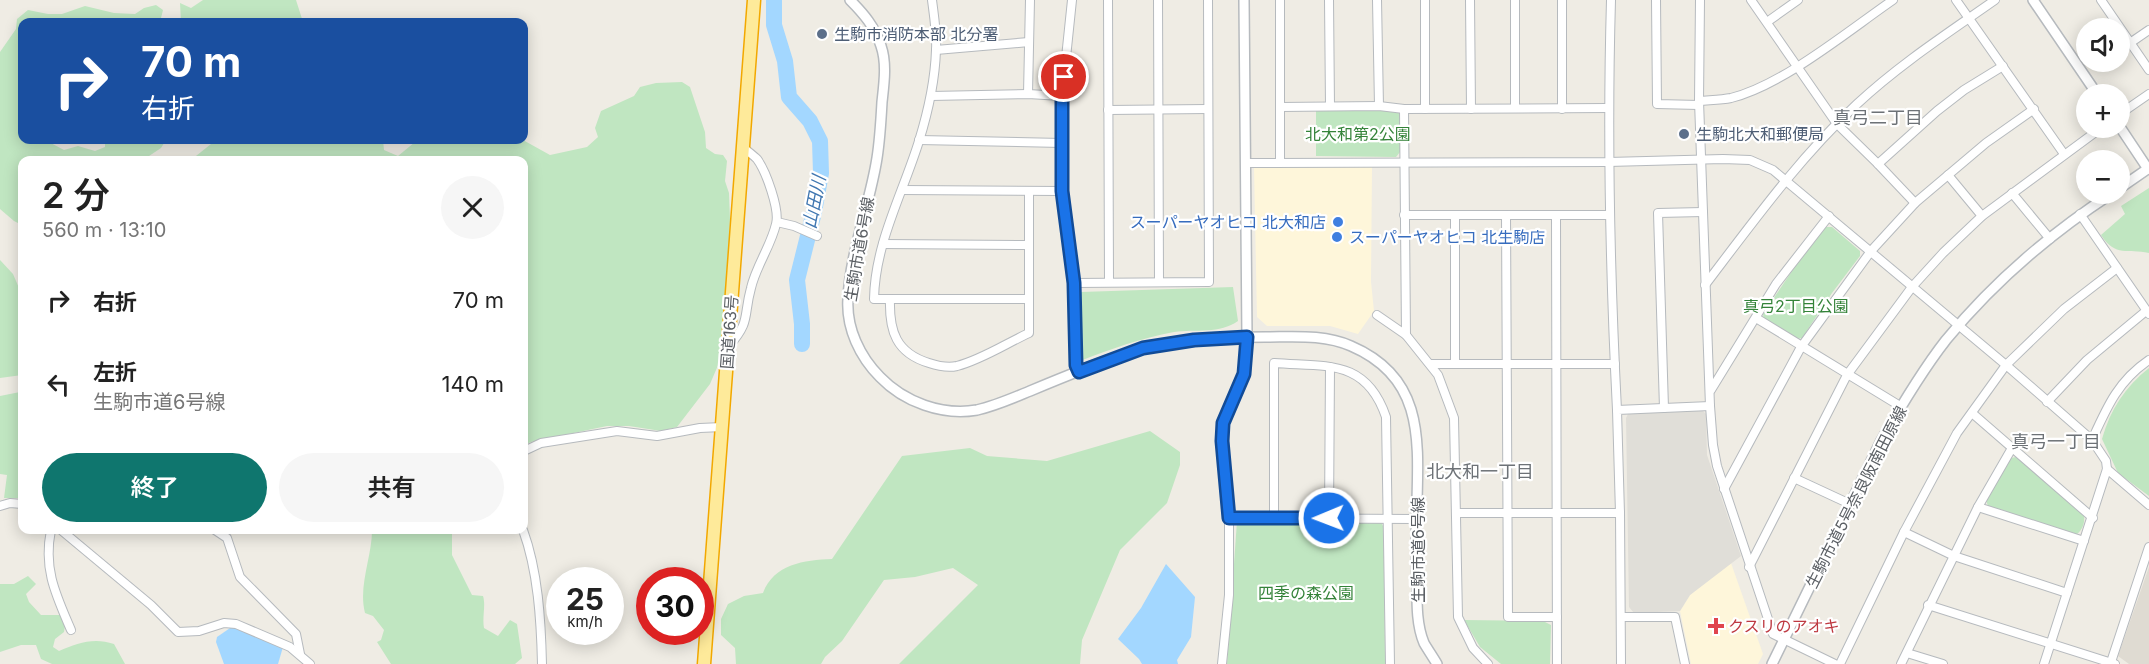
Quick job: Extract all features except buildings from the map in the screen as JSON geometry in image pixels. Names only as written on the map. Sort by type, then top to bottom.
[{"type":"highway","name":"国道163号","points":[[704,664],[754,0]]},
{"type":"street","name":"生駒市道6号線","points":[[850,0],[867,16],[883,49],[884,66],[877,158],[855,255],[848,300],[858,348],[882,380],[912,402],[952,411],[976,410],[1123,355],[1151,347],[1194,340],[1247,337],[1307,337],[1332,339],[1349,344],[1373,357],[1392,375],[1408,400],[1417,434],[1417,605],[1424,642],[1437,664]]},
{"type":"street","points":[[932,0],[936,50],[931,96],[919,140],[882,244],[874,276],[874,299],[1029,299]]},
{"type":"street","points":[[1028,94],[1030,0]]},
{"type":"street","points":[[1072,0],[1062,96],[1062,191],[1074,283],[1076,365],[1079,372]]},
{"type":"street","points":[[1108,0],[1109,282]]},
{"type":"street","points":[[1158,0],[1159,282]]},
{"type":"street","points":[[1074,283],[1209,282],[1208,0]]},
{"type":"street","points":[[1222,664],[1229,595],[1229,518],[1222,441],[1223,423],[1244,374],[1247,337],[1244,0]]},
{"type":"street","points":[[1280,0],[1280,163]]},
{"type":"street","points":[[1329,0],[1330,106]]},
{"type":"street","points":[[1377,0],[1379,106]]},
{"type":"street","points":[[1425,0],[1425,109]]},
{"type":"street","points":[[1470,0],[1471,109]]},
{"type":"street","points":[[1515,0],[1515,108]]},
{"type":"street","points":[[1562,0],[1562,109]]},
{"type":"street","points":[[1611,0],[1608,162],[1620,513],[1621,664]]},
{"type":"street","points":[[1656,0],[1657,104],[1699,103],[1743,94],[1796,67],[1893,0]]},
{"type":"street","points":[[1700,0],[1699,103],[1713,445],[1724,489],[1773,634],[1835,664]]},
{"type":"street","points":[[1751,0],[1837,124],[1914,203]]},
{"type":"street","points":[[1767,22],[1798,0]]},
{"type":"street","points":[[1956,0],[2064,154]]},
{"type":"street","points":[[1705,285],[1785,179],[1858,103],[1911,59],[1995,0]]},
{"type":"street","points":[[2033,0],[2090,84]]},
{"type":"street","points":[[2101,0],[2113,18]]},
{"type":"street","points":[[2149,30],[2130,43],[2149,70]]},
{"type":"street","points":[[936,50],[1029,42]]},
{"type":"street","points":[[1878,164],[1937,111],[1964,90],[2003,66]]},
{"type":"street","points":[[931,96],[1028,94],[1062,96]]},
{"type":"street","points":[[2130,107],[2149,94]]},
{"type":"street","points":[[1280,106],[1379,106],[1404,109],[1608,108]]},
{"type":"street","points":[[1108,110],[1208,109]]},
{"type":"street","points":[[1404,109],[1406,335]]},
{"type":"street","points":[[1724,489],[1801,347],[1871,251],[1914,203],[1986,143],[2034,109]]},
{"type":"street","points":[[1749,567],[1847,375],[1912,287],[1982,216],[2087,138]]},
{"type":"street","points":[[2128,138],[2149,168],[2130,181]]},
{"type":"street","points":[[919,140],[1062,143]]},
{"type":"street","points":[[728,347],[742,331],[748,309],[750,288],[777,222],[768,181],[758,160],[743,147]]},
{"type":"street","points":[[1246,163],[1750,160],[1773,170],[2092,440],[2106,461],[2107,469],[2093,518],[2044,664]]},
{"type":"street","points":[[1948,175],[1982,216]]},
{"type":"street","points":[[902,190],[1062,191]]},
{"type":"street","points":[[890,299],[890,319],[894,337],[907,353],[934,364],[954,367],[1029,333],[1029,191]]},
{"type":"street","points":[[2012,193],[2050,239]]},
{"type":"street","name":"生駒市道5号奈良阪南田原線","points":[[1772,664],[1900,406],[1923,371],[1959,326],[2002,282],[2050,239],[2096,204]]},
{"type":"street","points":[[1664,408],[1658,213],[1703,212]]},
{"type":"street","points":[[2047,402],[2086,360],[2148,312],[2080,214]]},
{"type":"street","points":[[1404,215],[1609,215]]},
{"type":"street","points":[[1506,215],[1508,617],[1557,617]]},
{"type":"street","points":[[1455,216],[1455,364]]},
{"type":"street","points":[[1556,216],[1557,664]]},
{"type":"street","points":[[1710,391],[1776,284],[1829,216]]},
{"type":"street","points":[[777,222],[817,236]]},
{"type":"street","points":[[882,244],[1029,245]]},
{"type":"street","points":[[1840,664],[1904,532],[1957,433],[2006,365],[2064,309],[2117,268]]},
{"type":"street","points":[[1377,315],[1406,335],[1431,364],[1438,375],[1454,418],[1458,617],[1473,648],[1488,664]]},
{"type":"street","points":[[1756,318],[1900,406]]},
{"type":"street","points":[[2092,440],[2103,413],[2125,380],[2149,360]]},
{"type":"street","points":[[1274,519],[1274,363],[1346,369],[1363,380],[1375,392],[1388,426],[1390,664]]},
{"type":"street","points":[[1431,364],[1615,364]]},
{"type":"street","points":[[1329,518],[1330,367]]},
{"type":"street","points":[[1617,410],[1710,406]]},
{"type":"street","points":[[1972,413],[2093,518]]},
{"type":"street","points":[[528,449],[541,443],[610,432],[657,436],[699,428],[722,427]]},
{"type":"street","points":[[1901,664],[1978,507],[2012,448]]},
{"type":"street","points":[[2107,469],[2149,505]]},
{"type":"street","points":[[1794,478],[1850,504]]},
{"type":"street","points":[[0,506],[18,504]]},
{"type":"street","points":[[1978,507],[2084,541]]},
{"type":"street","points":[[1456,513],[1620,513]]},
{"type":"street","points":[[1229,518],[1416,519]]},
{"type":"street","points":[[1904,532],[1954,556],[2067,593]]},
{"type":"street","points":[[50,534],[47,554],[48,567],[55,593],[71,630]]},
{"type":"street","points":[[66,534],[145,599],[178,632],[199,631],[224,622],[236,624],[290,647],[310,664]]},
{"type":"street","points":[[221,534],[227,538],[240,577],[296,634],[300,654]]},
{"type":"street","points":[[524,534],[534,570],[542,664]]},
{"type":"street","points":[[1928,605],[2113,663],[2149,547]]},
{"type":"street","points":[[1622,617],[1675,617],[1685,664]]},
{"type":"street","points":[[1907,653],[1943,664]]},
{"type":"shaded area","points":[[1372,166],[1371,282],[1374,311],[1358,334],[1330,326],[1267,326],[1257,317],[1254,167]]},
{"type":"shaded area","points":[[1701,409],[1706,414],[1707,455],[1741,556],[1690,595],[1680,611],[1634,613],[1629,607],[1626,418],[1629,412]]},
{"type":"shaded area","points":[[1731,563],[1763,654],[1758,664],[1691,664],[1680,611],[1690,595]]},
{"type":"shaded area","points":[[2149,567],[2149,664],[2129,664],[2118,656]]},
{"type":"green space","points":[[203,0],[296,0],[302,18],[181,18],[180,3],[191,8]]},
{"type":"green space","points":[[156,5],[163,10],[161,18],[18,18],[28,10],[62,14],[85,6],[114,13],[135,14],[144,8]]},
{"type":"green space","points":[[17,19],[18,144],[53,144],[64,150],[78,146],[95,151],[105,147],[105,144],[164,144],[149,156],[18,156],[18,223],[0,209],[0,52],[16,29]]},
{"type":"green space","points":[[682,82],[690,87],[705,132],[706,148],[715,154],[723,155],[727,161],[725,181],[729,193],[730,219],[728,287],[722,356],[710,384],[677,427],[661,431],[629,426],[607,426],[528,443],[528,156],[398,156],[413,144],[528,143],[550,155],[587,147],[598,137],[595,128],[601,111],[634,96],[640,87],[656,83]]},
{"type":"green space","name":"北大和第2公園","points":[[1316,110],[1396,111],[1400,114],[1400,152],[1396,157],[1316,156]]},
{"type":"green space","points":[[211,144],[383,144],[384,150],[398,156],[196,156]]},
{"type":"green space","points":[[2149,188],[2149,253],[2122,251],[2112,247],[2101,235],[2125,214],[2121,206],[2130,204],[2130,200]]},
{"type":"green space","name":"真弓2丁目公園","points":[[1826,227],[1832,227],[1860,251],[1860,256],[1802,338],[1797,339],[1764,320],[1763,314],[1796,265]]},
{"type":"green space","points":[[0,260],[13,274],[18,286],[18,376],[0,378]]},
{"type":"green space","points":[[1233,287],[1238,321],[1231,325],[1224,328],[1162,334],[1080,361],[1078,351],[1081,292]]},
{"type":"green space","points":[[2149,368],[2149,496],[2118,473],[2102,439],[2109,418],[2119,400]]},
{"type":"green space","points":[[18,392],[18,498],[4,498],[7,475],[0,474],[0,396]]},
{"type":"green space","points":[[1150,431],[1180,452],[1180,465],[1167,503],[1120,550],[1082,640],[1080,664],[899,664],[978,585],[953,568],[915,577],[884,580],[842,641],[821,664],[736,664],[735,648],[721,635],[721,619],[728,604],[744,596],[763,593],[774,576],[791,565],[832,559],[902,456],[970,448],[987,456],[1047,461]]},
{"type":"green space","points":[[2016,457],[2084,515],[2083,525],[2077,534],[1988,506],[1986,500],[2011,458]]},
{"type":"green space","name":"四季の森公園","points":[[1237,521],[1381,522],[1384,528],[1385,664],[1227,664]]},
{"type":"green space","points":[[372,534],[452,534],[452,555],[472,595],[483,596],[484,628],[498,636],[510,620],[517,624],[522,658],[515,664],[391,664],[377,642],[381,640],[384,630],[373,616],[365,613],[363,603],[364,582]]},
{"type":"green space","points":[[28,576],[36,584],[26,594],[29,602],[41,615],[60,615],[65,626],[64,632],[55,639],[53,647],[59,651],[86,642],[107,642],[114,644],[125,664],[52,664],[41,659],[36,645],[21,645],[0,652],[0,584],[14,584]]},
{"type":"green space","points":[[1464,620],[1543,621],[1551,625],[1550,664],[1501,664],[1480,647]]},
{"type":"water","points":[[1166,564],[1195,597],[1191,637],[1177,660],[1178,664],[1142,664],[1118,639],[1141,608]]},
{"type":"water","points":[[233,626],[283,647],[278,664],[224,664],[216,642],[217,637]]},
{"type":"waterway","name":"山田川","points":[[774,0],[774,25],[785,61],[789,97],[810,121],[820,141],[821,173],[797,280],[802,344]]},
{"type":"place","name":"生駒市消防本部 北分署","points":[[822,34]]},
{"type":"place","name":"生駒北大和郵便局","points":[[1684,134]]},
{"type":"place","name":"スーパーヤオヒコ 北大和店","points":[[1338,222]]},
{"type":"place","name":"スーパーヤオヒコ 北生駒店","points":[[1337,237]]},
{"type":"place","name":"クスリのアオキ","points":[[1716,626]]},
{"type":"district","name":"真弓二丁目","points":[[1878,117]]},
{"type":"district","name":"真弓一丁目","points":[[2056,441]]},
{"type":"district","name":"北大和一丁目","points":[[1480,471]]},
{"type":"route","points":[[1064,77],[1062,191],[1074,283],[1076,365],[1079,372],[1143,348],[1194,340],[1247,337],[1244,374],[1223,423],[1222,441],[1229,518],[1329,518]]}]
